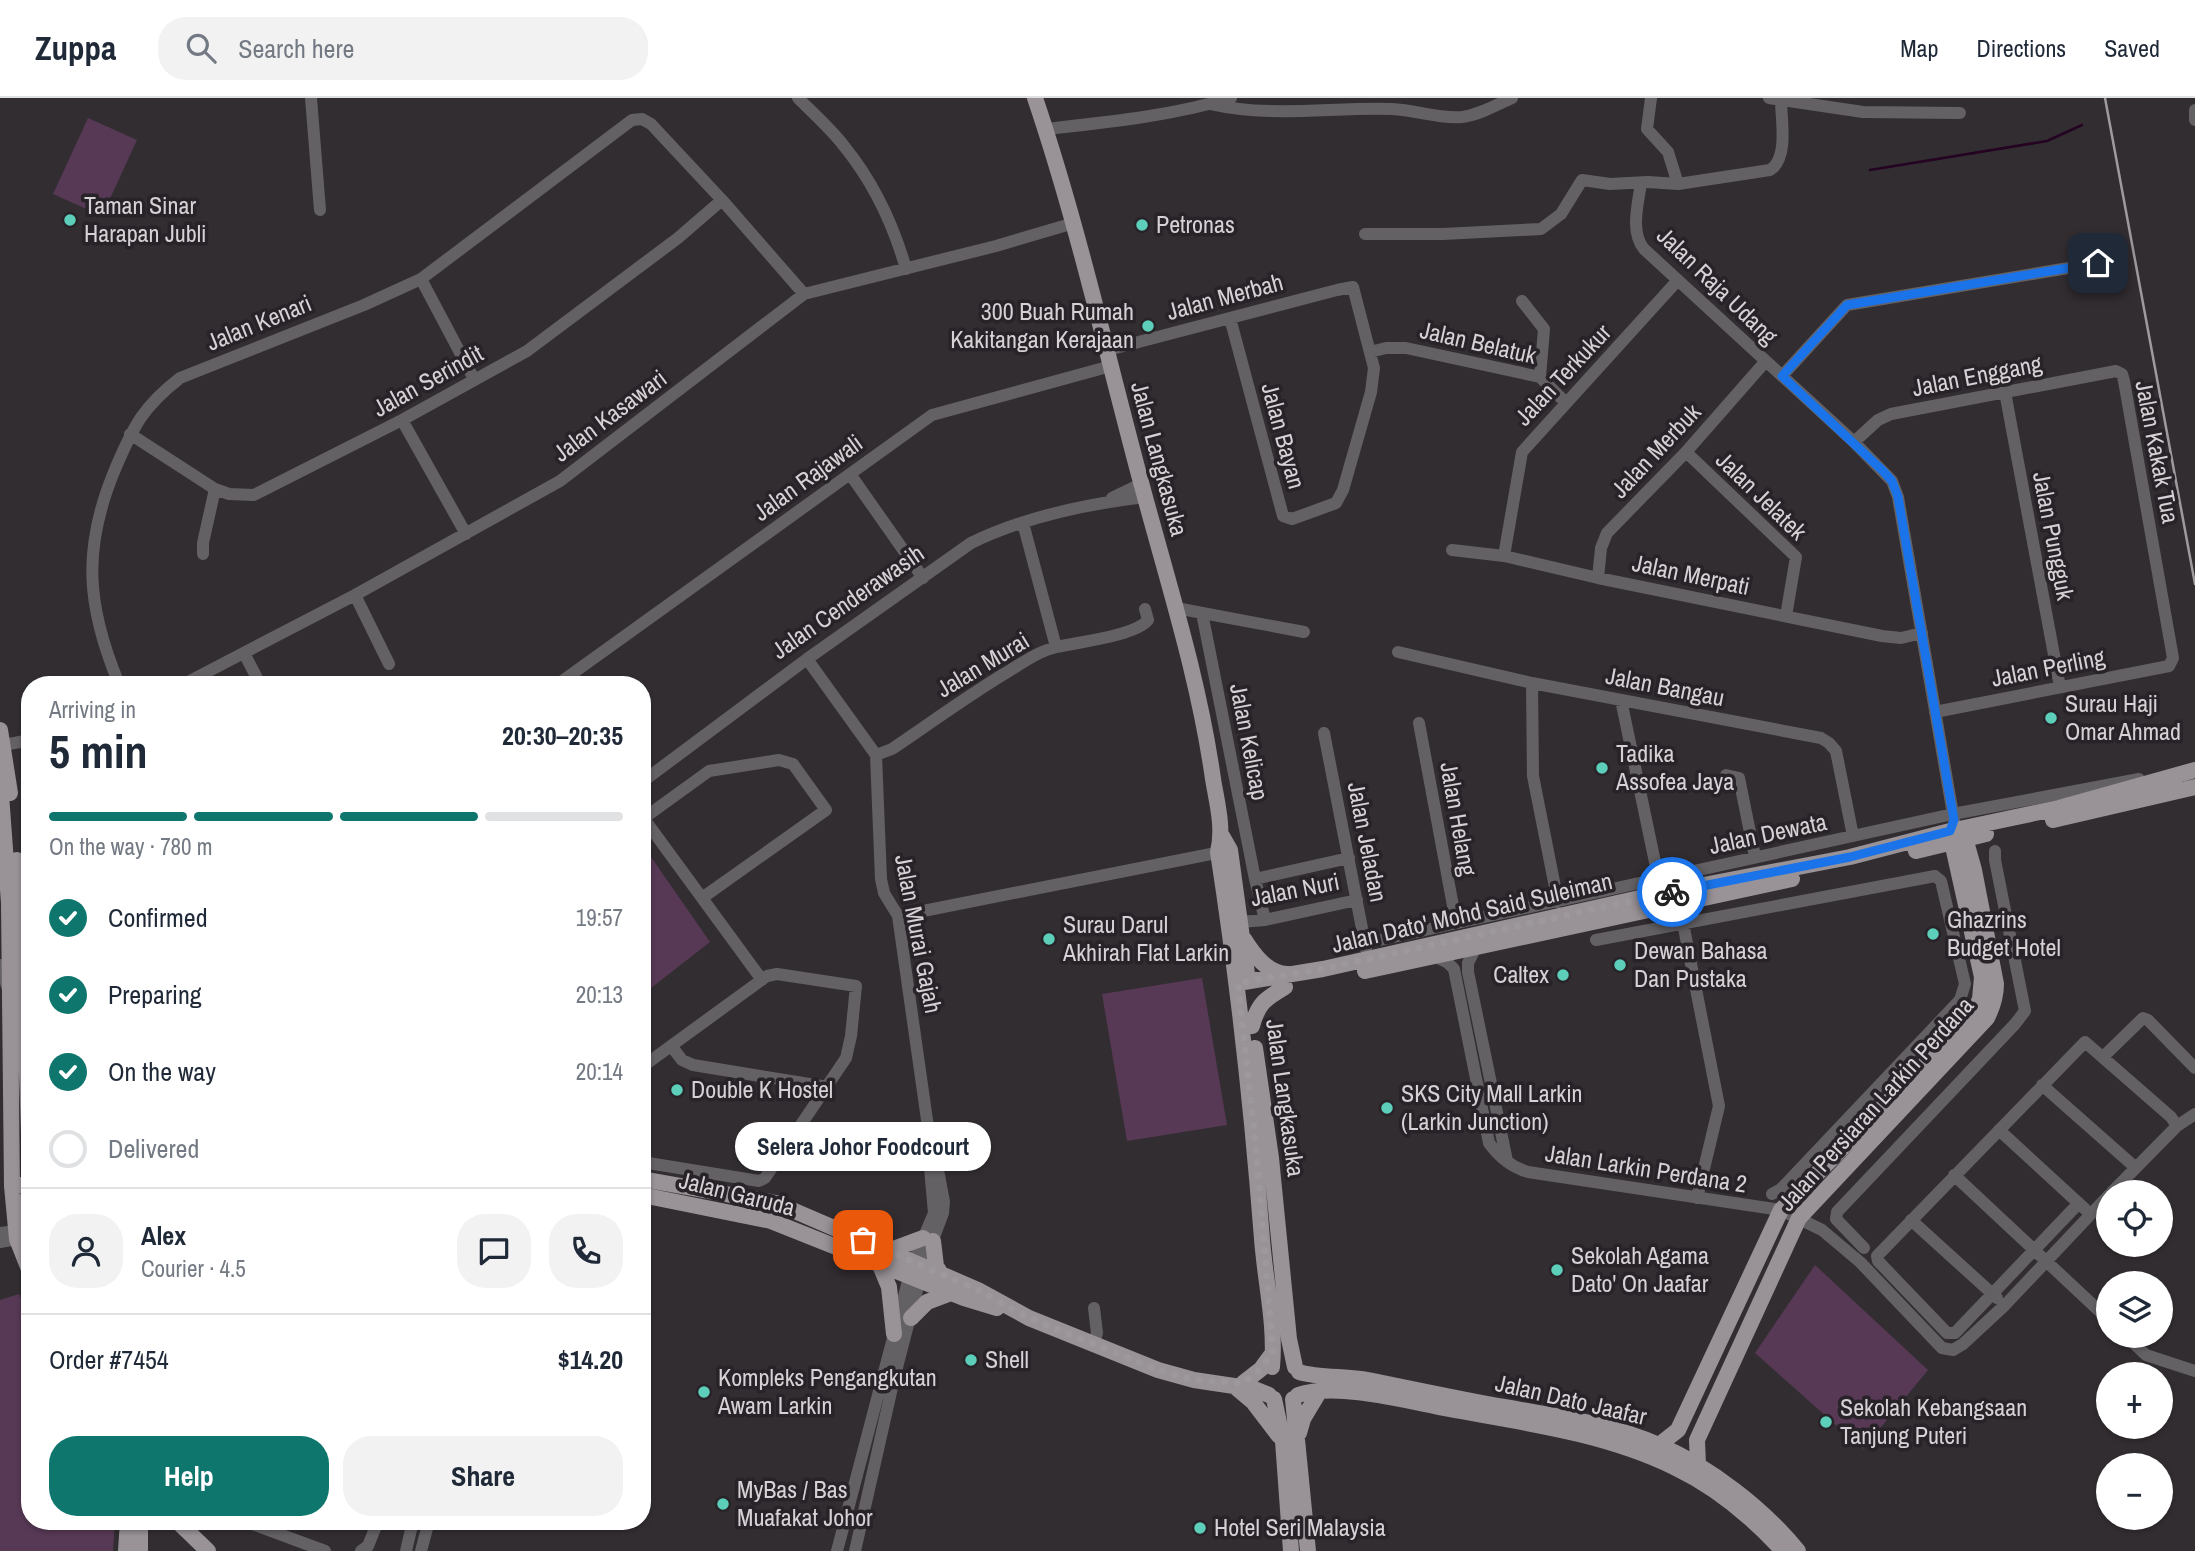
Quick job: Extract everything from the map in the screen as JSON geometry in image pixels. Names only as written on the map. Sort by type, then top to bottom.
[{"type":"main road","name":"Jalan Langkasuka","points":[[1035,98],[1108,349],[1143,491],[1176,608],[1209,752],[1271,1157],[1289,1339],[1297,1369]]},
{"type":"main road","points":[[2,737],[21,871]]},
{"type":"main road","name":"Jalan Dato' Mohd Said Suleiman","points":[[1290,980],[1366,952],[1563,915],[2059,808],[2188,772]]},
{"type":"main road","points":[[0,781],[10,997],[12,1192],[19,1231]]},
{"type":"main road","name":"Jalan Dato' Mohd Said Suleiman","points":[[1243,986],[1436,957],[1476,947],[1563,915],[1660,887],[1850,857],[1956,829],[2195,787]]},
{"type":"main road","name":"Jalan Persiaran Larkin Perdana","points":[[1659,1445],[1678,1430],[1781,1210],[1880,1121],[1987,1018],[1995,1000],[1988,974],[1973,870],[1956,829]]},
{"type":"main road","name":"Jalan Langkasuka","points":[[1223,846],[1241,930],[1271,1363]]},
{"type":"main road","points":[[1241,930],[1253,953],[1271,969],[1290,980],[1261,1003],[1252,1026]]},
{"type":"main road","name":"Jalan Persiaran Larkin Perdana","points":[[1698,1465],[1697,1440],[1799,1218],[1880,1121]]},
{"type":"main road","name":"Jalan Garuda","points":[[651,1181],[776,1203],[883,1257],[917,1271],[951,1293],[974,1302],[1017,1312]]},
{"type":"main road","points":[[12,1192],[21,1188]]},
{"type":"main road","points":[[12,1192],[21,1194]]},
{"type":"main road","name":"Jalan Garuda","points":[[651,1197],[771,1221],[883,1257]]},
{"type":"main road","points":[[894,1334],[883,1257],[928,1239],[940,1274]]},
{"type":"main road","name":"Jalan Garuda","points":[[917,1271],[940,1274],[978,1290],[1017,1312],[1163,1371],[1194,1380],[1234,1384],[1272,1397]]},
{"type":"main road","points":[[911,1318],[927,1302],[951,1293]]},
{"type":"main road","points":[[1289,1339],[1308,1362],[1337,1375]]},
{"type":"main road","points":[[1271,1363],[1264,1384],[1290,1441],[1308,1551]]},
{"type":"main road","points":[[1290,1441],[1234,1384],[1271,1363],[1283,1363],[1297,1369],[1303,1384],[1295,1397],[1290,1441],[1290,1551]]},
{"type":"main road","name":"Jalan Dato Jaafar","points":[[1297,1369],[1309,1374],[1337,1375],[1555,1416],[1606,1427],[1659,1445],[1698,1465],[1753,1507],[1798,1551]]},
{"type":"main road","points":[[1290,1441],[1321,1389]]},
{"type":"main road","name":"Jalan Dato Jaafar","points":[[1295,1397],[1321,1389],[1382,1396],[1540,1425],[1638,1451],[1697,1478],[1721,1494],[1783,1551]]},
{"type":"main road","points":[[1272,1397],[1287,1401],[1295,1397]]},
{"type":"main road","points":[[129,1530],[130,1550]]},
{"type":"main road","points":[[130,1550],[138,1530]]},
{"type":"main road","points":[[186,1530],[208,1551]]},
{"type":"street","points":[[311,98],[320,210]]},
{"type":"street","points":[[798,98],[844,145],[879,197],[906,268]]},
{"type":"street","points":[[1046,129],[1147,118],[1231,98]]},
{"type":"street","points":[[1210,104],[1237,110],[1284,112],[1396,109],[1458,117],[1474,115],[1512,98]]},
{"type":"street","points":[[1651,98],[1647,130],[1668,152],[1678,184]]},
{"type":"street","points":[[1364,233],[1443,234],[1541,229],[1561,214],[1582,180],[1611,184],[1678,184],[1774,167],[1781,153],[1775,99],[1863,111],[1960,113]]},
{"type":"street","points":[[2195,110],[2195,120]]},
{"type":"street","name":"Jalan Kenari","points":[[117,676],[105,649],[95,611],[92,556],[100,510],[130,434],[139,416],[157,396],[180,378],[364,305],[421,279],[632,120],[642,119],[651,124],[722,200]]},
{"type":"street","name":"Jalan Raja Udang","points":[[1641,183],[1636,220],[1639,244],[1854,442],[1892,481],[1898,497],[1956,829]]},
{"type":"street","points":[[722,200],[804,294]]},
{"type":"street","name":"Jalan Serindit","points":[[130,434],[215,489],[229,494],[254,495],[401,420],[527,351],[678,238],[722,200]]},
{"type":"street","name":"Jalan Kasawari","points":[[199,676],[355,595],[559,481],[804,294],[996,246],[1073,223]]},
{"type":"street","points":[[1782,376],[1847,305],[2098,263]]},
{"type":"street","points":[[421,279],[474,379]]},
{"type":"street","name":"Jalan Terkukur","points":[[1504,556],[1522,452],[1678,280]]},
{"type":"street","name":"Jalan Merbah","points":[[1108,349],[1353,287],[1370,352]]},
{"type":"street","points":[[1522,301],[1545,329],[1540,377]]},
{"type":"street","name":"Jalan Bayan","points":[[1230,318],[1283,516],[1292,519],[1331,506],[1340,498],[1371,392],[1374,368],[1370,352]]},
{"type":"street","name":"Jalan Belatuk","points":[[1370,352],[1386,348],[1406,348],[1540,377],[1566,403]]},
{"type":"street","name":"Jalan Merbuk","points":[[1598,578],[1601,548],[1608,533],[1686,452],[1765,362]]},
{"type":"street","name":"Jalan Rajawali","points":[[569,676],[932,415],[1111,366]]},
{"type":"street","name":"Jalan Enggang","points":[[1854,442],[1878,420],[1891,414],[2116,371]]},
{"type":"street","name":"Jalan Kakak Tua","points":[[2116,371],[2122,374],[2129,407],[2173,658],[2169,666]]},
{"type":"street","name":"Jalan Pungguk","points":[[2005,392],[2060,687]]},
{"type":"street","points":[[401,420],[466,534]]},
{"type":"street","name":"Jalan Jelatek","points":[[1686,452],[1796,556],[1786,616]]},
{"type":"street","points":[[850,474],[923,578]]},
{"type":"street","points":[[203,554],[203,542],[215,489]]},
{"type":"street","name":"Jalan Cenderawasih","points":[[651,775],[807,659],[971,543],[995,531],[1143,491]]},
{"type":"street","points":[[1023,523],[1056,647]]},
{"type":"street","name":"Jalan Merpati","points":[[1452,550],[1504,556],[1598,578],[1901,638],[1922,633]]},
{"type":"street","points":[[355,595],[389,664]]},
{"type":"street","points":[[1176,608],[1304,632]]},
{"type":"street","name":"Jalan Murai","points":[[876,755],[892,749],[1021,664],[1056,647],[1135,629],[1148,621],[1145,609]]},
{"type":"street","name":"Jalan Kelicap","points":[[1202,613],[1265,920]]},
{"type":"street","name":"Jalan Bangau","points":[[1398,652],[1532,683],[1821,738],[1836,751],[1853,836]]},
{"type":"street","points":[[244,653],[256,676]]},
{"type":"street","points":[[807,659],[876,755]]},
{"type":"street","name":"Jalan Perling","points":[[1935,712],[2169,666]]},
{"type":"street","points":[[1366,952],[1456,922],[1563,915],[1533,776],[1532,683]]},
{"type":"street","points":[[1621,700],[1660,887]]},
{"type":"street","name":"Jalan Helang","points":[[1419,723],[1456,922]]},
{"type":"street","name":"Jalan Jeladan","points":[[1324,733],[1366,952]]},
{"type":"street","points":[[2,737],[21,739]]},
{"type":"street","name":"Jalan Murai Gajah","points":[[876,755],[881,879],[884,893],[898,916],[932,1155],[928,1159],[934,1213],[917,1271]]},
{"type":"street","points":[[651,811],[709,771],[779,760],[793,764],[826,810],[702,898]]},
{"type":"street","points":[[1726,775],[1739,778],[1755,857]]},
{"type":"street","points":[[651,828],[762,980]]},
{"type":"street","name":"Jalan Dewata","points":[[1660,887],[1755,857],[1853,836],[1956,829]]},
{"type":"street","points":[[898,916],[1223,846]]},
{"type":"street","points":[[1864,1248],[1835,1216],[2025,1011],[1994,860],[1995,851]]},
{"type":"street","points":[[1255,879],[1349,858]]},
{"type":"street","points":[[1596,940],[1935,876],[1941,881],[1965,984],[1960,1000],[1781,1189],[1772,1194]]},
{"type":"street","name":"Jalan Nuri","points":[[1241,930],[1265,920],[1357,900]]},
{"type":"street","points":[[1683,923],[1719,1105],[1697,1198]]},
{"type":"street","name":"Jalan Larkin Perdana 2","points":[[1476,947],[1468,963],[1468,972],[1507,1162]]},
{"type":"street","name":"Jalan Larkin Perdana 2","points":[[1436,957],[1454,969],[1489,1143],[1516,1168],[1781,1210],[1822,1230],[1860,1262],[1942,1348],[1953,1350],[1963,1344],[2005,1306]]},
{"type":"street","points":[[0,965],[10,997]]},
{"type":"street","points":[[1963,977],[2018,970]]},
{"type":"street","points":[[651,1061],[762,980],[777,974],[856,986],[848,1052],[828,1087],[765,1178],[759,1181],[651,1163]]},
{"type":"street","points":[[2104,1056],[2143,1018],[2195,1068]]},
{"type":"street","points":[[2079,1203],[1955,1333],[1947,1333],[1878,1261],[1877,1256],[1881,1250],[2083,1043],[2088,1042],[2104,1056],[2171,1117],[2177,1126]]},
{"type":"street","points":[[672,1047],[682,1060],[693,1065],[828,1087]]},
{"type":"street","points":[[2042,1085],[2136,1168]]},
{"type":"street","points":[[1859,1105],[1903,1140]]},
{"type":"street","points":[[2124,1180],[2177,1126],[2195,1114]]},
{"type":"street","points":[[1999,1130],[2090,1214]]},
{"type":"street","points":[[1954,1175],[2096,1308]]},
{"type":"street","points":[[753,1199],[759,1181]]},
{"type":"street","points":[[1911,1220],[2005,1306],[2096,1208]]},
{"type":"street","points":[[0,1242],[19,1231]]},
{"type":"street","points":[[856,1551],[894,1378],[911,1318],[917,1271]]},
{"type":"street","points":[[837,1551],[894,1334],[917,1271]]},
{"type":"street","points":[[1094,1308],[1097,1333],[1094,1344]]},
{"type":"street","points":[[2139,1348],[2146,1355],[2195,1371]]},
{"type":"street","points":[[268,1530],[325,1551]]},
{"type":"street","points":[[361,1551],[368,1546],[374,1530]]},
{"type":"street","points":[[405,1551],[409,1530]]},
{"type":"street","points":[[421,1551],[427,1530]]},
{"type":"shaded area","points":[[88,118],[137,140],[102,216],[53,194]]},
{"type":"shaded area","points":[[651,857],[710,942],[651,988]]},
{"type":"shaded area","points":[[1202,978],[1227,1125],[1127,1141],[1102,994]]},
{"type":"shaded area","points":[[1815,1265],[1928,1370],[1863,1449],[1755,1353]]},
{"type":"shaded area","points":[[19,1294],[21,1299],[21,1530],[114,1530],[113,1551],[0,1551],[0,1300]]},
{"type":"waterway","points":[[1870,170],[2047,141],[2082,125]]},
{"type":"railway","points":[[2105,98],[2195,584]]},
{"type":"way so far","points":[[863,1240],[978,1290],[1029,1318],[1158,1370],[1194,1380],[1243,1383],[1269,1360],[1273,1352],[1273,1339],[1238,983],[1323,969],[1672,892]]},
{"type":"place","name":"Taman Sinar Harapan Jubli","points":[[70,220]]},
{"type":"place","name":"Petronas","points":[[1142,225]]},
{"type":"place","name":"300 Buah Rumah Kakitangan Kerajaan","points":[[1148,326]]},
{"type":"place","name":"Surau Haji Omar Ahmad","points":[[2051,718]]},
{"type":"place","name":"Tadika Assofea Jaya","points":[[1602,768]]},
{"type":"place","name":"Ghazrins Budget Hotel","points":[[1933,934]]},
{"type":"place","name":"Surau Darul Akhirah Flat Larkin","points":[[1049,939]]},
{"type":"place","name":"Dewan Bahasa Dan Pustaka","points":[[1620,965]]},
{"type":"place","name":"Caltex","points":[[1563,975]]},
{"type":"place","name":"Double K Hostel","points":[[677,1090]]},
{"type":"place","name":"SKS City Mall Larkin (Larkin Junction)","points":[[1387,1108]]},
{"type":"place","name":"Selera Johor Foodcourt","points":[[863,1240]]},
{"type":"place","name":"Sekolah Agama Dato' On Jaafar","points":[[1557,1270]]},
{"type":"place","name":"Shell","points":[[971,1360]]},
{"type":"place","name":"Kompleks Pengangkutan Awam Larkin","points":[[704,1392]]},
{"type":"place","name":"Sekolah Kebangsaan Tanjung Puteri","points":[[1826,1422]]},
{"type":"place","name":"MyBas / Bas Muafakat Johor","points":[[723,1504]]},
{"type":"place","name":"Hotel Seri Malaysia","points":[[1200,1528]]},
{"type":"route","points":[[1672,892],[1850,857],[1950,831],[1954,820],[1898,497],[1892,481],[1782,376],[1847,305],[2098,263]]}]
